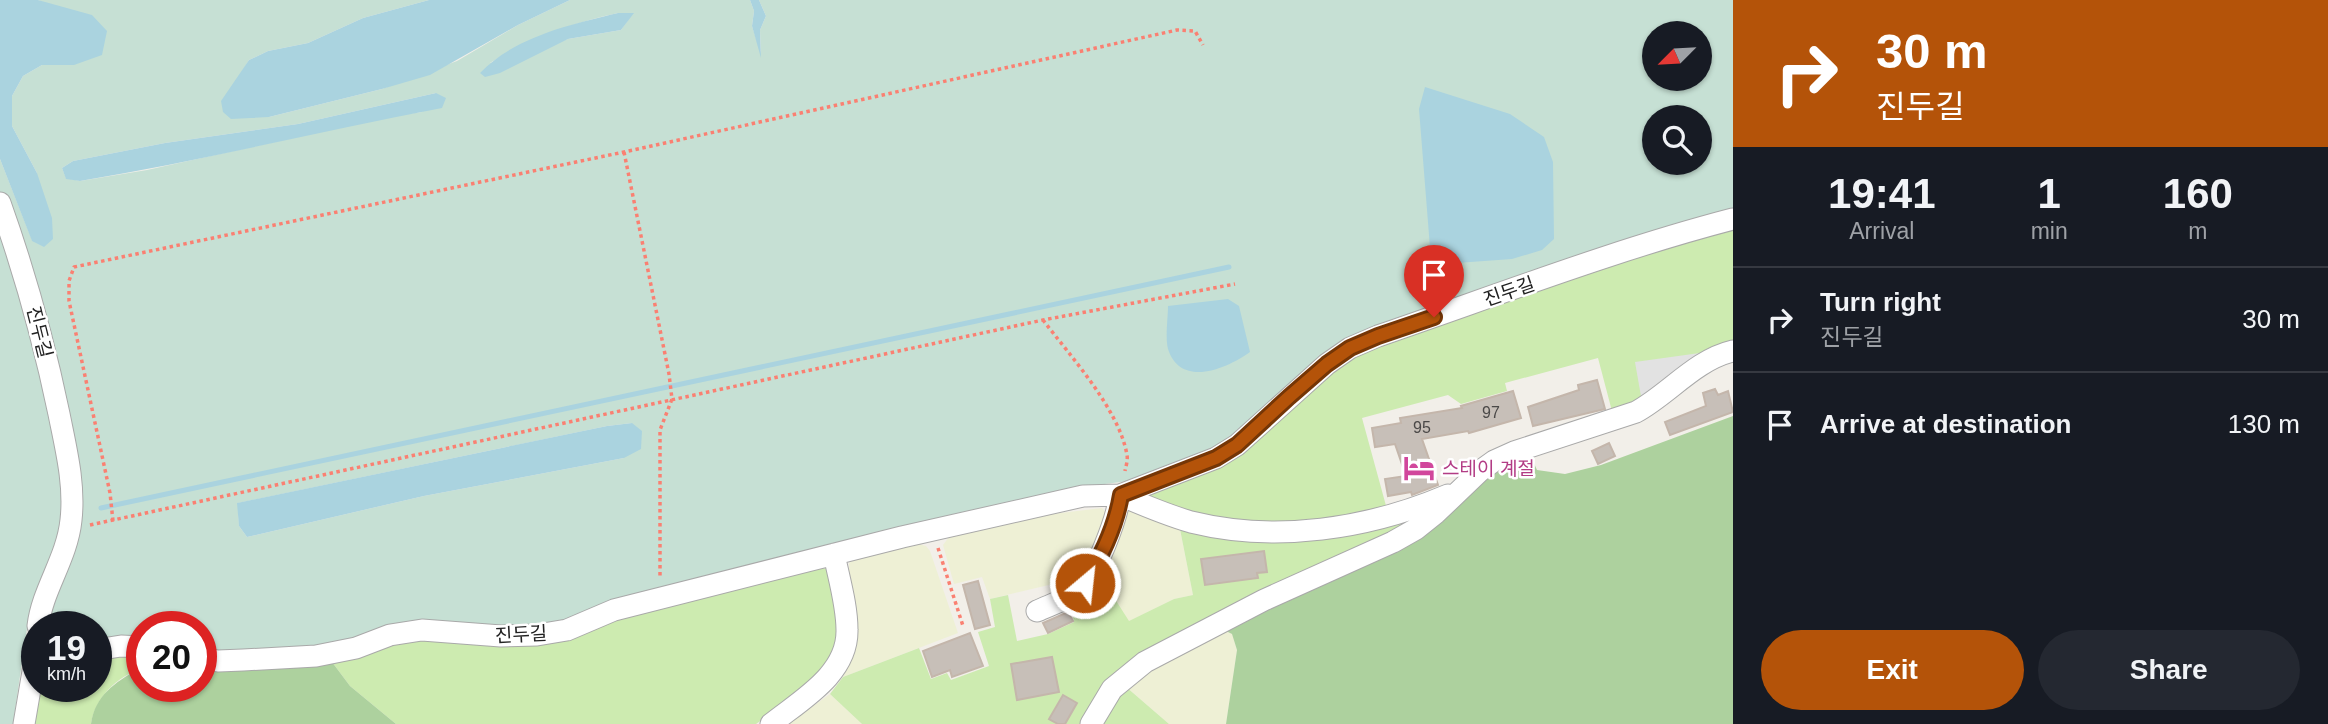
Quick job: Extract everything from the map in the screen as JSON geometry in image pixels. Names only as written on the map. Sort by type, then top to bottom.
[{"type":"street","name":"진두길","points":[[0,203],[37,315],[73,486],[70,529],[61,563],[41,611]]},
{"type":"street","name":"진두길","points":[[217,661],[316,656],[356,648],[390,635],[422,630],[501,636],[537,635],[567,630],[614,610],[932,530],[1083,496],[1121,495],[1216,458],[1237,445],[1327,364],[1350,348],[1657,239],[1733,219]]},
{"type":"street","name":"진두길","points":[[1091,724],[1112,689],[1145,662],[1264,600],[1393,541],[1436,513],[1494,461],[1636,412],[1650,405],[1711,359],[1733,351]]},
{"type":"street","name":"진두길","points":[[1121,495],[1190,522],[1224,528],[1301,530],[1362,524],[1412,509],[1463,489]]},
{"type":"street","points":[[1037,611],[1070,596],[1085,583],[1111,530],[1121,495]]},
{"type":"street","points":[[771,724],[819,686],[841,659],[848,631],[834,554]]},
{"type":"street","points":[[24,724],[28,702]]},
{"type":"path","points":[[113,521],[110,494],[69,301],[69,281],[74,267],[624,152],[1177,30],[1195,30],[1203,45]]},
{"type":"path","points":[[624,152],[672,399],[660,429],[660,598]]},
{"type":"path","points":[[70,529],[1043,320],[1235,284]]},
{"type":"path","points":[[1043,320],[1093,385],[1117,425],[1128,457],[1121,495]]},
{"type":"path","points":[[932,530],[963,626]]},
{"type":"green space","points":[[38,0],[429,0],[363,18],[308,43],[268,51],[249,60],[237,80],[269,117],[382,89],[457,61],[518,25],[570,0],[750,0],[754,11],[752,26],[761,54],[760,30],[766,16],[759,0],[1733,0],[1733,214],[1363,337],[1220,449],[1152,478],[1097,485],[1006,505],[568,622],[331,648],[217,652],[217,611],[126,611],[126,643],[112,643],[112,611],[47,611],[73,539],[23,251],[0,193],[0,159],[32,240],[37,173],[12,126],[12,96],[23,76],[42,65],[74,65],[45,3]],"holes":[[[618,13],[633,13],[621,30],[568,39],[490,63],[536,39]],[[436,93],[422,112],[392,116],[147,170],[80,181],[66,178],[62,168],[73,161],[165,143],[298,124]],[[632,423],[624,458],[424,496],[247,537],[239,526],[238,503]]]},
{"type":"green space","points":[[1733,223],[1733,343],[1642,402],[1613,415],[1598,358],[1505,383],[1507,391],[1461,404],[1448,395],[1362,418],[1388,513],[1345,522],[1226,523],[1150,502],[1144,494],[1346,356]]},
{"type":"green space","points":[[0,224],[36,340],[66,487],[59,547],[31,611],[21,611],[21,669],[13,724],[0,724]]},
{"type":"green space","points":[[1733,416],[1733,724],[1226,724],[1237,650],[1232,634],[1226,631],[1529,452],[1537,470],[1565,474],[1601,465]]},
{"type":"green space","points":[[1440,500],[1406,527],[1146,654],[1083,724],[862,724],[830,694],[843,677],[919,648],[931,679],[947,673],[951,680],[989,666],[978,632],[995,627],[990,599],[1008,595],[1017,641],[1048,634],[1074,622],[1073,617],[1113,596],[1129,621],[1174,599],[1193,595],[1179,524],[1233,534]]},
{"type":"green space","points":[[1102,508],[1108,515],[1081,575],[1074,579],[990,599],[982,577],[954,584],[943,545],[949,537],[1036,516]]},
{"type":"green space","points":[[1133,509],[1179,524],[1193,595],[1174,599],[1128,622],[1113,596],[1095,606],[1087,591],[1126,512]]},
{"type":"green space","points":[[919,544],[930,551],[958,633],[843,677],[851,656],[849,564],[852,559]]},
{"type":"green space","points":[[815,566],[827,569],[841,631],[840,649],[812,683],[756,724],[396,724],[350,686],[332,662],[387,644],[617,617]]},
{"type":"green space","points":[[1226,631],[1232,634],[1237,650],[1226,724],[1169,724],[1125,686],[1152,666]]},
{"type":"green space","points":[[126,653],[126,676],[112,686],[112,654]]},
{"type":"green space","points":[[217,662],[332,662],[350,686],[396,724],[91,724],[99,702],[112,702],[114,685],[126,677],[126,702],[217,702]]},
{"type":"green space","points":[[1125,686],[1169,724],[1098,724]]},
{"type":"green space","points":[[830,694],[862,724],[788,724]]},
{"type":"green space","points":[[37,702],[99,702],[91,724],[32,724]]},
{"type":"shaded area","points":[[1707,352],[1642,402],[1635,362]]},
{"type":"water","points":[[0,0],[38,0],[92,15],[107,31],[102,55],[74,65],[42,65],[23,76],[12,96],[12,126],[37,173],[52,218],[53,239],[44,247],[32,241],[0,159]]},
{"type":"water","points":[[429,0],[570,0],[518,25],[430,75],[269,117],[231,119],[223,112],[221,101],[249,60],[268,51],[308,43],[363,18]]},
{"type":"water","points":[[750,0],[759,0],[766,16],[760,30],[761,58],[752,26],[754,11]]},
{"type":"water","points":[[618,13],[634,13],[621,30],[568,39],[500,73],[485,77],[480,73],[509,50],[526,41],[563,27]]},
{"type":"water","points":[[1425,87],[1510,114],[1544,137],[1553,162],[1554,239],[1542,250],[1512,259],[1443,264],[1431,260],[1419,109]]},
{"type":"water","points":[[436,93],[446,98],[442,108],[171,164],[80,181],[66,179],[62,168],[73,161],[165,143],[298,124]]},
{"type":"water","points":[[1228,299],[1239,306],[1250,352],[1218,369],[1194,372],[1183,369],[1174,361],[1168,349],[1168,306]]},
{"type":"water","points":[[632,423],[642,431],[641,449],[624,458],[424,496],[247,537],[239,526],[237,503]]},
{"type":"building","points":[[1597,380],[1605,409],[1533,426],[1528,407],[1579,390],[1578,385]]},
{"type":"building","points":[[1715,389],[1718,395],[1728,391],[1733,412],[1670,435],[1665,422],[1706,406],[1703,393]]},
{"type":"building","points":[[1513,391],[1521,418],[1469,433],[1468,431],[1422,439],[1438,485],[1412,495],[1411,492],[1388,496],[1385,479],[1406,476],[1395,444],[1375,447],[1372,428],[1401,423],[1400,418],[1462,408],[1461,406]]},
{"type":"building","points":[[1609,443],[1615,456],[1598,464],[1592,451]]},
{"type":"building","points":[[1264,551],[1267,572],[1257,573],[1258,578],[1205,585],[1201,559]]},
{"type":"building","points":[[978,581],[990,625],[975,629],[963,585]]},
{"type":"building","points":[[1068,612],[1073,621],[1048,633],[1043,623]]},
{"type":"building","points":[[970,633],[983,666],[952,677],[950,670],[932,677],[923,651]]},
{"type":"building","points":[[1052,657],[1059,692],[1017,700],[1011,664]]},
{"type":"building","points":[[1063,695],[1077,703],[1065,724],[1058,724],[1049,719]]},
{"type":"waterway","points":[[101,508],[1229,267]]},
{"type":"place","name":"스테이 계절","points":[[1419,468]]},
{"type":"route","points":[[1085,583],[1111,530],[1121,495],[1216,458],[1237,445],[1327,364],[1350,348],[1434,317]]}]
